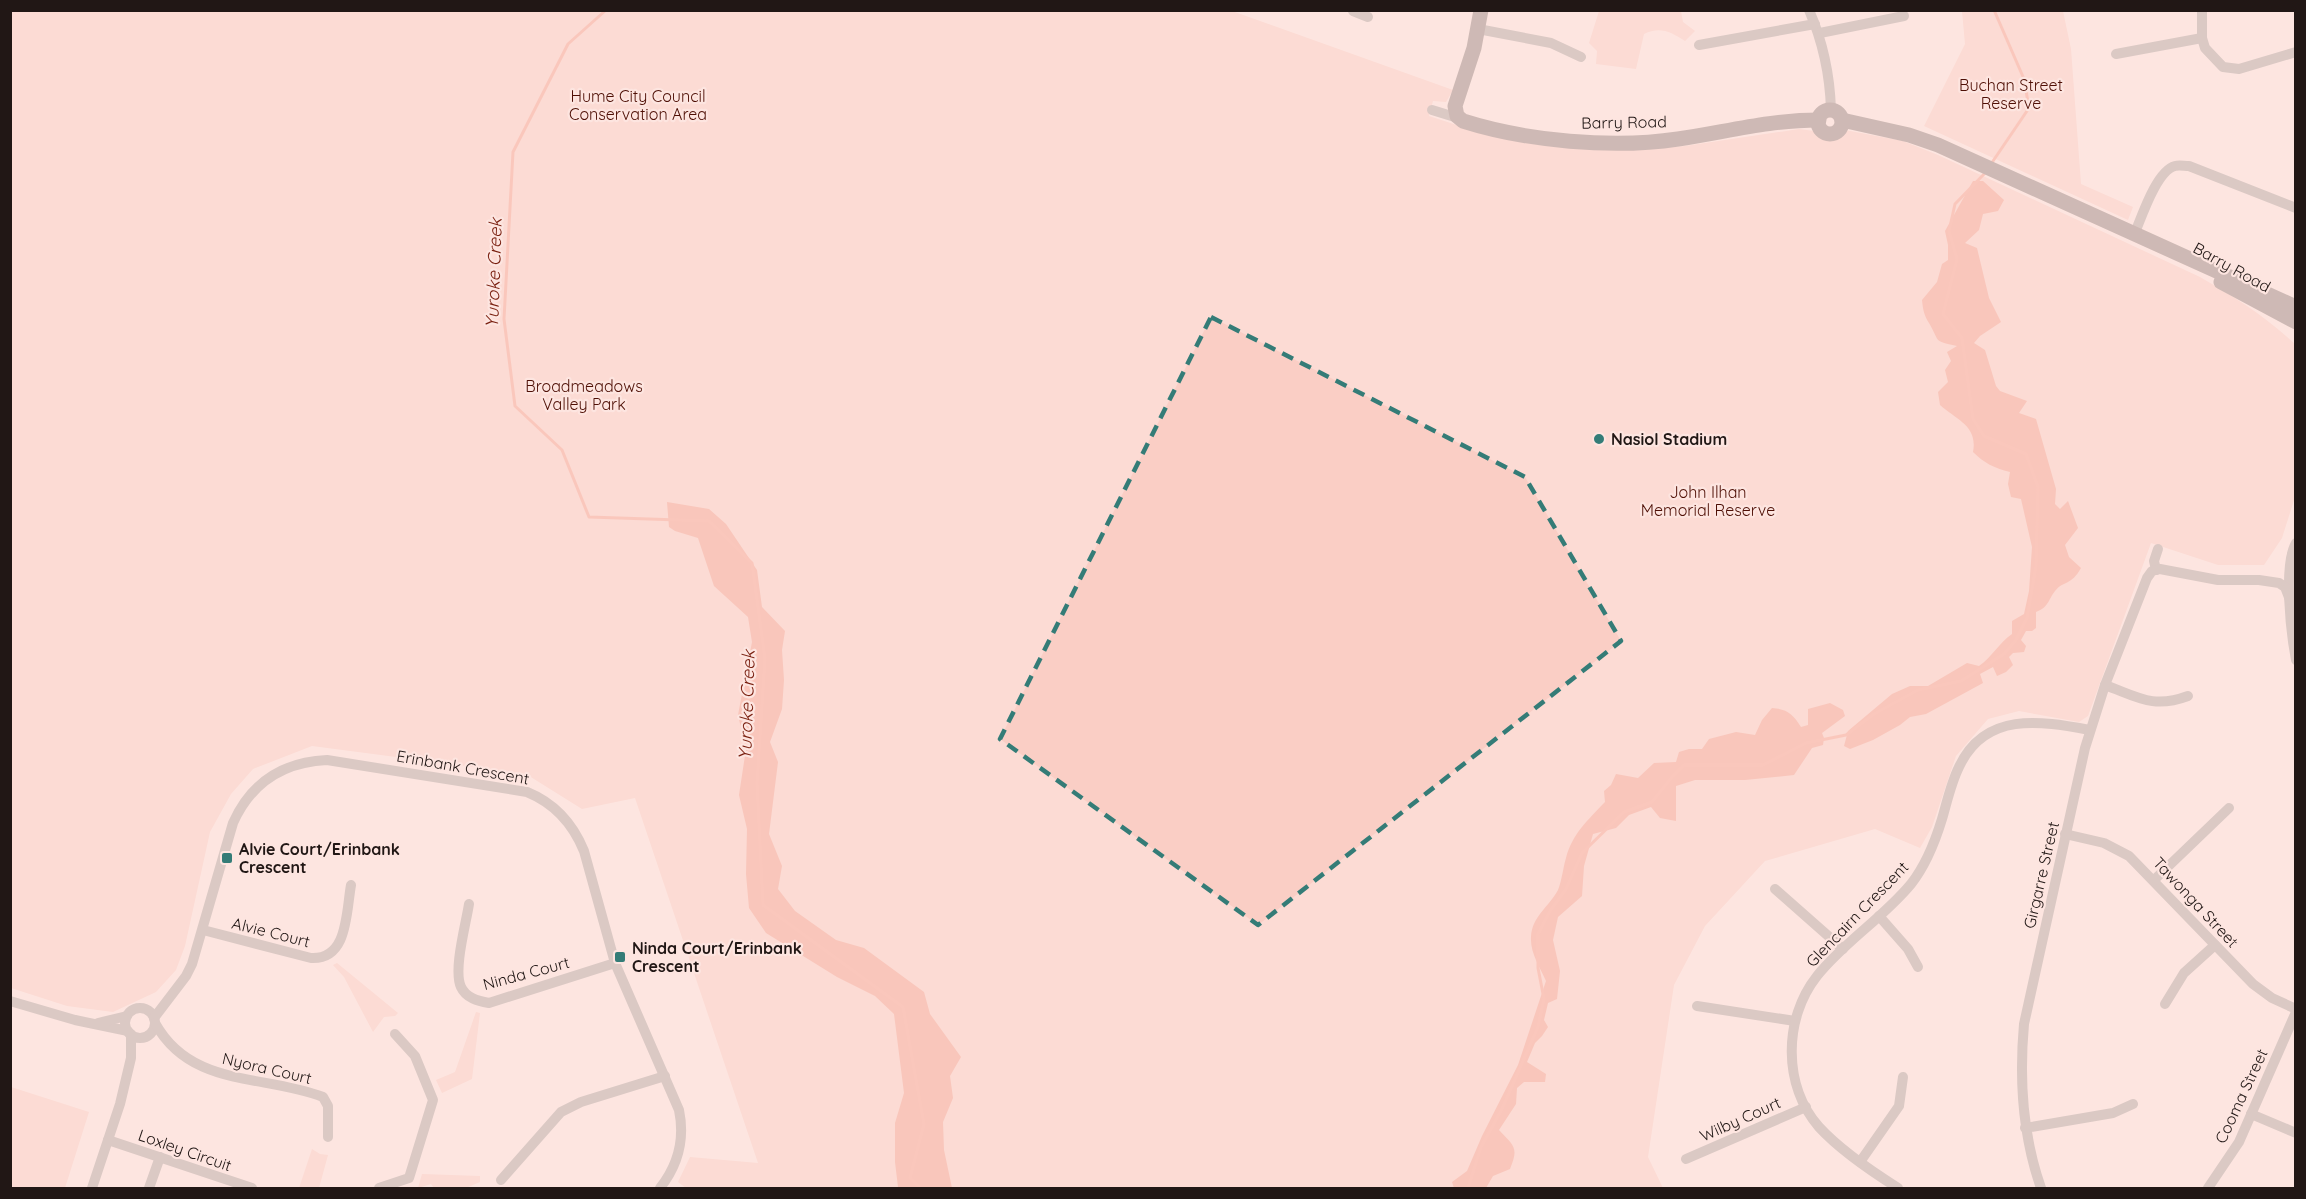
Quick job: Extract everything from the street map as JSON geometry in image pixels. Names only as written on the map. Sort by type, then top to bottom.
[{"type":"street","points":[[1458,118],[1455,106],[1474,48],[1481,10]]},
{"type":"street","points":[[1809,10],[1817,29],[1830,89],[1831,117]]},
{"type":"street","points":[[2202,10],[2202,38],[2209,53],[2223,67],[2239,69],[2295,52]]},
{"type":"street","points":[[1699,45],[1904,16]]},
{"type":"street","points":[[1478,29],[1551,43],[1581,57]]},
{"type":"street","points":[[2116,54],[2202,38]]},
{"type":"street","name":"Barry Road","points":[[1432,110],[1468,123],[1521,134],[1584,142],[1627,143],[1677,139],[1785,120],[1831,117],[1909,135],[1938,145],[2292,305]]},
{"type":"street","points":[[2134,235],[2156,184],[2168,169],[2176,165],[2189,166],[2295,208]]},
{"type":"street","name":"Barry Road","points":[[2151,243],[2295,322]]},
{"type":"street","points":[[2295,543],[2289,564],[2290,625],[2295,660]]},
{"type":"street","points":[[2158,549],[2154,561],[2156,570],[2218,580],[2259,580],[2279,583],[2285,587],[2290,600]]},
{"type":"street","points":[[2259,580],[2281,575],[2289,564]]},
{"type":"street","name":"Girgarre Street","points":[[2040,1188],[2025,1128],[2021,1082],[2024,1024],[2090,730],[2147,578],[2156,570]]},
{"type":"street","points":[[2105,685],[2161,703],[2188,696]]},
{"type":"street","name":"Glencairn Crescent","points":[[1898,1188],[1860,1162],[1827,1135],[1806,1107],[1794,1075],[1792,1058],[1795,1021],[1807,992],[1816,976],[1903,893],[1921,869],[1934,843],[1959,768],[1979,740],[2001,727],[2025,722],[2090,730]]},
{"type":"street","name":"Erinbank Crescent","points":[[155,1021],[192,964],[232,823],[247,797],[264,780],[283,769],[302,762],[327,759],[515,789],[546,802],[570,825],[582,844],[615,963],[679,1110],[682,1137],[677,1161],[660,1188]]},
{"type":"street","points":[[2154,880],[2229,808]]},
{"type":"street","name":"Tawonga Street","points":[[2065,834],[2104,843],[2121,850],[2154,880],[2262,991],[2295,1011]]},
{"type":"street","name":"Alvie Court","points":[[203,930],[310,958],[327,956],[336,949],[342,937],[351,885]]},
{"type":"street","points":[[1774,889],[1843,949]]},
{"type":"street","name":"Ninda Court","points":[[469,904],[459,971],[462,988],[473,998],[489,1003],[615,963]]},
{"type":"street","points":[[1879,916],[1908,949],[1918,967]]},
{"type":"street","points":[[2164,1004],[2184,973],[2215,945]]},
{"type":"street","name":"Erinbank Crescent","points":[[144,1009],[171,994]]},
{"type":"street","points":[[10,1000],[75,1020],[146,1036]]},
{"type":"street","points":[[1697,1006],[1795,1021]]},
{"type":"street","points":[[92,1023],[117,1020],[127,1016],[135,1009],[144,1009],[152,1014],[155,1021],[152,1032],[146,1036],[131,1058]]},
{"type":"street","name":"Cooma Street","points":[[2208,1188],[2227,1163],[2251,1114],[2295,1011]]},
{"type":"street","points":[[92,1188],[120,1104],[131,1058],[129,1032],[125,1023],[127,1016]]},
{"type":"street","name":"Nyora Court","points":[[155,1021],[171,1046]]},
{"type":"street","points":[[379,1188],[409,1178],[433,1100],[415,1056],[395,1034]]},
{"type":"street","name":"Nyora Court","points":[[146,1036],[171,1046],[192,1063],[205,1069],[323,1097],[328,1106],[328,1137]]},
{"type":"street","points":[[501,1180],[561,1112],[581,1102],[665,1076]]},
{"type":"street","points":[[1860,1162],[1899,1106],[1903,1077]]},
{"type":"street","points":[[2025,1128],[2113,1113],[2133,1104]]},
{"type":"street","name":"Wilby Court","points":[[1686,1160],[1806,1107]]},
{"type":"street","points":[[2251,1114],[2295,1133]]},
{"type":"street","name":"Loxley Circuit","points":[[108,1140],[236,1186],[252,1188]]},
{"type":"street","points":[[149,1188],[160,1157]]},
{"type":"highlighted area","points":[[1211,317],[1525,477],[1621,641],[1258,925],[1000,739]]},
{"type":"green space","points":[[11,11],[1232,11],[1453,90],[1446,102],[1433,101],[1429,116],[1472,130],[1626,150],[1685,146],[1799,129],[1832,137],[1845,130],[1903,141],[1938,155],[2200,277],[2250,308],[2295,344],[2295,497],[2282,538],[2264,565],[2218,565],[2151,543],[2088,716],[2079,722],[2019,711],[1988,719],[1956,756],[1932,827],[1920,848],[1875,829],[1765,861],[1705,926],[1674,985],[1648,1157],[1663,1188],[686,1188],[678,1182],[690,1157],[758,1163],[635,798],[582,809],[526,774],[312,746],[253,769],[231,794],[210,832],[185,946],[176,970],[156,992],[113,1012],[67,1006],[11,988]]},
{"type":"green space","points":[[1599,11],[1681,11],[1683,22],[1695,31],[1685,41],[1660,30],[1644,34],[1636,69],[1596,64],[1597,51],[1589,43]]},
{"type":"green space","name":"Buchan Street Reserve","points":[[1962,11],[2063,11],[2071,49],[2081,184],[2133,207],[2128,220],[1924,126],[1965,44]]},
{"type":"green space","points":[[337,963],[398,1013],[395,1016],[384,1017],[373,1032],[344,977],[333,965]]},
{"type":"green space","points":[[476,1012],[480,1013],[472,1079],[442,1093],[436,1080],[455,1072]]},
{"type":"green space","points":[[11,1087],[89,1112],[65,1188],[11,1188]]},
{"type":"green space","points":[[312,1149],[320,1154],[328,1155],[319,1188],[299,1188]]},
{"type":"green space","points":[[422,1174],[480,1176],[480,1182],[466,1188],[434,1188],[431,1184],[418,1188]]},
{"type":"shaded area","points":[[1973,181],[1983,181],[2004,200],[1998,211],[1983,214],[1979,230],[1965,243],[1977,248],[1989,298],[2001,322],[1980,336],[1974,343],[1985,350],[1996,386],[2000,391],[2027,401],[2019,413],[2036,419],[2056,489],[2055,504],[2060,509],[2068,501],[2078,528],[2065,545],[2069,557],[2081,568],[2074,578],[2055,591],[2046,606],[2036,612],[2036,628],[2026,631],[2021,640],[2026,646],[2024,652],[2013,653],[2009,657],[2013,665],[2006,672],[1997,676],[1993,667],[1980,674],[1983,683],[1926,714],[1910,717],[1873,740],[1850,749],[1844,746],[1848,731],[1892,694],[1910,686],[1928,686],[1967,663],[1979,666],[1984,662],[2012,634],[2012,621],[2024,614],[2029,591],[2032,547],[2021,499],[2011,497],[2008,484],[2010,472],[1990,465],[1973,452],[1972,436],[1965,424],[1940,405],[1938,392],[1948,382],[1945,370],[1951,361],[1947,352],[1957,346],[1938,339],[1926,317],[1922,300],[1937,282],[1942,264],[1948,260],[1945,231]]},
{"type":"shaded area","points":[[667,502],[709,509],[726,524],[757,570],[762,607],[785,631],[782,650],[784,680],[782,709],[770,742],[778,762],[769,834],[782,866],[778,889],[795,911],[836,940],[864,948],[924,992],[930,1014],[961,1057],[950,1076],[953,1098],[943,1122],[944,1150],[952,1188],[898,1187],[895,1162],[895,1123],[904,1093],[894,1014],[875,996],[837,977],[766,933],[749,908],[746,874],[747,829],[739,795],[746,749],[738,715],[752,642],[748,617],[714,586],[698,538],[669,527]]},
{"type":"shaded area","points":[[1830,703],[1843,710],[1845,716],[1822,733],[1823,745],[1812,748],[1794,775],[1745,780],[1695,780],[1676,786],[1676,821],[1660,818],[1651,807],[1629,815],[1616,828],[1593,834],[1584,866],[1582,896],[1558,917],[1553,940],[1560,971],[1557,999],[1548,1003],[1544,1020],[1548,1027],[1535,1043],[1527,1062],[1546,1074],[1545,1082],[1524,1082],[1517,1088],[1516,1104],[1499,1130],[1514,1147],[1510,1169],[1493,1176],[1486,1188],[1454,1188],[1452,1182],[1467,1171],[1518,1065],[1546,981],[1532,949],[1531,937],[1534,923],[1558,890],[1572,842],[1581,828],[1605,802],[1604,791],[1611,785],[1616,774],[1638,778],[1654,763],[1676,762],[1679,752],[1702,749],[1709,739],[1736,732],[1755,735],[1762,720],[1772,708],[1789,713],[1801,727],[1808,725],[1808,709]]},
{"type":"waterway","name":"Yuroke Creek","points":[[606,10],[568,44],[513,152],[504,319],[515,406],[562,450],[589,517],[709,521],[752,563],[765,659],[757,783],[763,905],[903,1007],[924,1124],[910,1178],[920,1188]]},
{"type":"waterway","points":[[1991,164],[2029,108],[2024,79],[1994,10]]},
{"type":"waterway","points":[[1468,1188],[1481,1147],[1502,1109],[1538,1027],[1544,999],[1538,968],[1538,934],[1550,911],[1566,889],[1582,853],[1624,812],[1652,802],[1684,765],[1763,765],[1806,743],[1846,735],[1874,714],[1918,690],[1961,681],[2004,654],[2016,640],[2027,618],[2036,566],[2038,487],[2026,454],[1984,436],[1973,419],[1962,338],[1943,314],[1957,259],[1949,231],[1955,204],[1986,172]]},
{"type":"place","name":"Nasiol Stadium","points":[[1599,439]]},
{"type":"place","name":"Alvie Court/Erinbank Crescent","points":[[227,858]]},
{"type":"place","name":"Ninda Court/Erinbank Crescent","points":[[620,957]]},
{"type":"park label","name":"Hume City Council Conservation Area","points":[[638,105]]},
{"type":"park label","name":"Broadmeadows Valley Park","points":[[584,395]]},
{"type":"park label","name":"John Ilhan Memorial Reserve","points":[[1708,501]]}]
